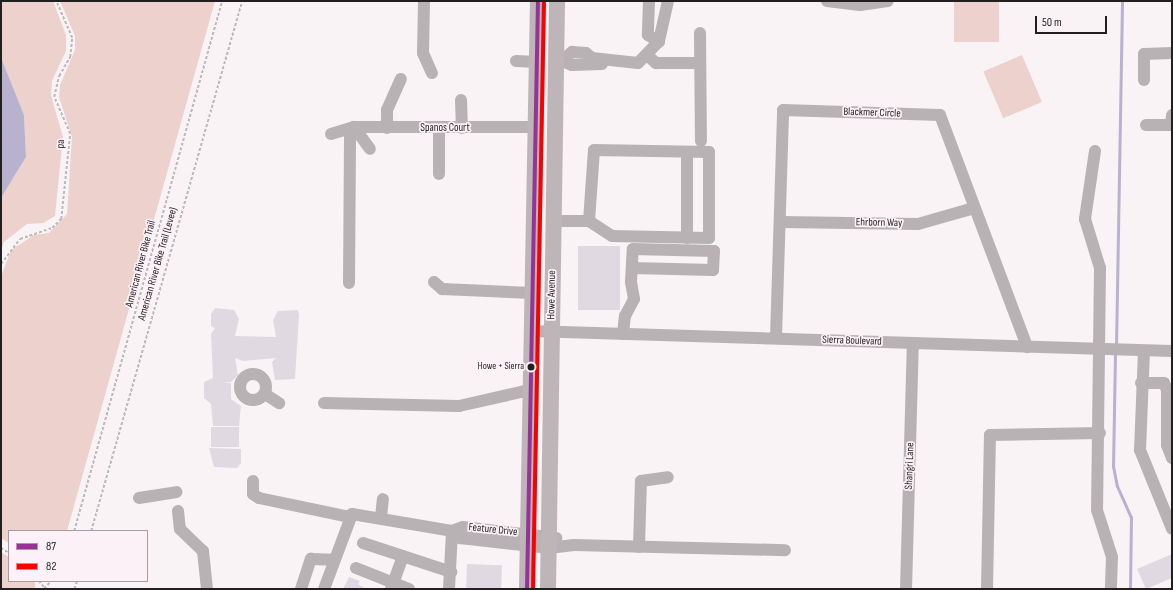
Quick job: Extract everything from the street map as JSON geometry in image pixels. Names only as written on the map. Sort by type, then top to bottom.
[{"type":"main road","name":"Howe Avenue","points":[[527,589],[538,1]]},
{"type":"main road","points":[[545,1],[545,51],[549,57],[560,59]]},
{"type":"main road","name":"Howe Avenue","points":[[548,589],[554,222],[560,59],[558,1]]},
{"type":"main road","points":[[536,127],[544,143],[542,206],[554,222]]},
{"type":"street","points":[[424,1],[423,47],[432,73]]},
{"type":"street","points":[[649,1],[648,35],[659,42]]},
{"type":"street","points":[[560,59],[572,52],[586,52],[592,61],[638,63],[648,56],[659,42],[668,1]]},
{"type":"street","points":[[828,1],[888,1]]},
{"type":"street","points":[[700,33],[701,141]]},
{"type":"street","points":[[1144,80],[1144,54],[1172,53]]},
{"type":"street","points":[[648,56],[656,63],[700,63]]},
{"type":"street","points":[[516,61],[537,62]]},
{"type":"street","points":[[387,128],[386,110],[401,79]]},
{"type":"street","points":[[461,100],[462,128]]},
{"type":"street","name":"Blackmer Circle","points":[[776,337],[781,222],[783,110],[940,115],[974,208],[1018,317],[1019,333],[1027,347]]},
{"type":"street","points":[[1146,125],[1171,125],[1172,115]]},
{"type":"street","points":[[354,127],[370,149]]},
{"type":"street","points":[[348,283],[350,137],[354,127]]},
{"type":"street","name":"Spanos Court","points":[[330,134],[354,127],[536,127]]},
{"type":"street","points":[[439,128],[439,174]]},
{"type":"street","points":[[554,222],[589,221],[612,236],[709,238],[709,152],[594,150],[589,221]]},
{"type":"street","points":[[1095,151],[1085,219],[1100,268],[1110,350],[1100,433],[1097,510],[1112,557],[1111,589]]},
{"type":"street","points":[[687,152],[687,238]]},
{"type":"street","name":"Ehrborn Way","points":[[781,222],[918,224],[974,208]]},
{"type":"street","points":[[622,334],[625,316],[634,299],[632,268],[633,249],[714,251],[713,270],[632,268]]},
{"type":"street","points":[[434,282],[442,289],[532,292]]},
{"type":"street","name":"Sierra Boulevard","points":[[531,331],[776,337],[1172,352]]},
{"type":"street","name":"Shangri Lane","points":[[906,589],[913,343]]},
{"type":"street","points":[[1144,351],[1141,382],[1140,450],[1172,529]]},
{"type":"street","points":[[1141,382],[1164,383],[1170,390],[1167,445],[1172,458]]},
{"type":"street","points":[[324,403],[459,406],[530,390]]},
{"type":"street","points":[[265,394],[279,403]]},
{"type":"street","points":[[987,589],[990,435],[1100,433]]},
{"type":"street","points":[[668,477],[641,481],[639,547],[785,550]]},
{"type":"street","points":[[253,481],[253,494],[259,498],[350,518],[324,589]]},
{"type":"street","points":[[139,498],[177,492]]},
{"type":"street","points":[[381,517],[384,499]]},
{"type":"street","points":[[178,511],[180,529],[203,551],[207,589]]},
{"type":"street","name":"Feature Drive","points":[[350,518],[357,513],[452,531],[462,527],[528,540],[549,541],[574,545],[639,547]]},
{"type":"street","points":[[449,589],[452,531]]},
{"type":"street","points":[[363,543],[451,572]]},
{"type":"street","points":[[392,586],[403,556]]},
{"type":"street","points":[[301,589],[311,559],[334,560]]},
{"type":"street","points":[[356,568],[392,586],[409,589]]},
{"type":"path","name":"pa","points":[[1,264],[20,239],[52,228],[61,219],[70,134],[54,97],[59,76],[70,57],[72,38],[56,1]]},
{"type":"path","name":"American River Bike Trail","points":[[74,530],[222,1]]},
{"type":"path","name":"American River Bike Trail (Levee)","points":[[91,530],[242,1]]},
{"type":"shaded area","points":[[1,1],[53,1],[66,35],[66,51],[52,81],[51,95],[63,137],[55,216],[43,223],[27,224],[4,242],[1,250],[1,198],[26,157],[24,115],[2,66]]},
{"type":"shaded area","points":[[60,1],[215,1],[67,530],[8,530],[8,542],[1,538],[2,274],[11,250],[34,235],[49,233],[67,214],[72,137],[59,97],[60,85],[75,50],[75,36]]},
{"type":"shaded area","points":[[954,1],[999,1],[999,42],[954,42]]},
{"type":"shaded area","points":[[1022,55],[1042,102],[1003,118],[983,71]]},
{"type":"shaded area","points":[[1,58],[24,115],[26,157],[1,198]]},
{"type":"shaded area","points":[[1,552],[8,556],[8,582],[35,582],[35,589],[1,589]]},
{"type":"building","points":[[578,246],[620,246],[620,310],[578,310]]},
{"type":"building","points":[[215,308],[234,310],[239,319],[235,336],[276,337],[273,320],[278,311],[298,310],[299,315],[295,379],[275,380],[272,362],[276,358],[243,361],[235,358],[238,375],[231,382],[222,383],[231,383],[231,399],[241,406],[239,426],[213,426],[211,404],[204,398],[204,382],[213,378],[211,334],[215,328],[211,326],[211,314]]},
{"type":"building","points":[[211,427],[239,427],[239,447],[211,447]]},
{"type":"building","points":[[209,448],[241,449],[241,463],[237,468],[214,467]]},
{"type":"building","points":[[1172,554],[1172,578],[1146,589],[1137,569]]},
{"type":"building","points":[[467,564],[502,565],[501,589],[466,589]]},
{"type":"building","points":[[349,577],[360,581],[358,584],[366,589],[343,589]]},
{"type":"waterway","points":[[1116,347],[1122,1]]},
{"type":"waterway","points":[[1115,353],[1113,466],[1117,486],[1131,517],[1130,589]]},
{"type":"transit line","name":"87","points":[[527,589],[538,1]]},
{"type":"transit line","name":"82","points":[[533,589],[544,1]]},
{"type":"place","name":"Howe + Sierra","points":[[531,367]]}]
